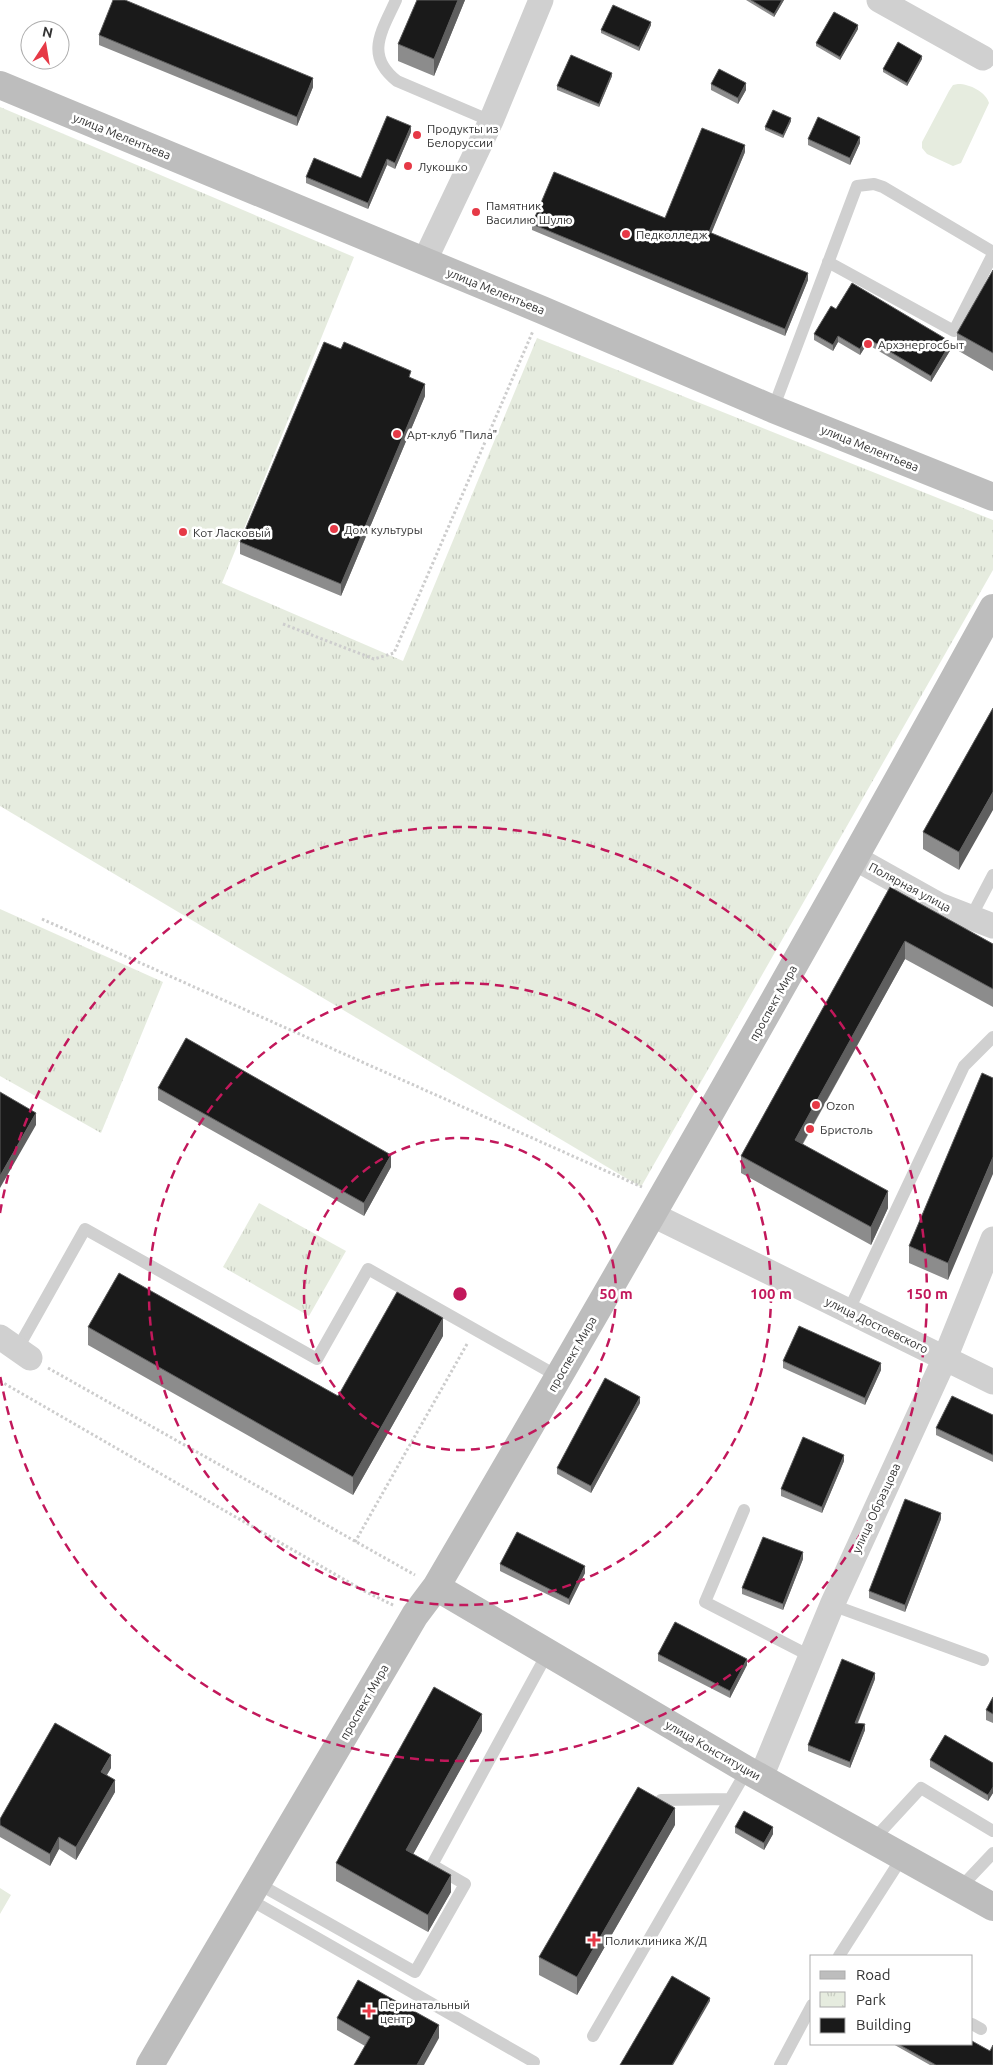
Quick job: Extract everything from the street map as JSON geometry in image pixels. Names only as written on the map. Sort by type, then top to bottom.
[{"type":"street","points":[[424,262],[491,121],[541,0]]},
{"type":"street","points":[[879,0],[983,58]]},
{"type":"street","name":"улица Мелентьева","points":[[0,85],[542,310],[773,409],[993,497]]},
{"type":"street","name":"проспект Мира","points":[[150,2065],[415,1615],[436,1587],[658,1206],[855,858],[993,608]]},
{"type":"street","name":"Полярная улица","points":[[855,858],[939,905],[982,921]]},
{"type":"street","name":"улица Достоевского","points":[[658,1206],[848,1312],[993,1382]]},
{"type":"street","name":"улица Образцова","points":[[754,1774],[812,1657],[832,1605],[945,1358],[993,1239]]},
{"type":"street","name":"улица Конституции","points":[[436,1587],[754,1774],[993,1907]]},
{"type":"lane","points":[[396,0],[378,45],[378,60],[386,72],[397,81],[491,121]]},
{"type":"lane","points":[[773,409],[828,262],[857,186],[874,184],[883,187],[993,253],[954,331],[828,262]]},
{"type":"lane","points":[[982,921],[993,875]]},
{"type":"lane","points":[[848,1312],[964,1066],[993,1037]]},
{"type":"lane","points":[[16,1348],[85,1229],[318,1359],[368,1269],[559,1377]]},
{"type":"lane","points":[[744,1510],[704,1602],[812,1657]]},
{"type":"lane","points":[[832,1605],[983,1660]]},
{"type":"lane","points":[[253,1891],[415,1972],[465,1884],[432,1865],[547,1654]]},
{"type":"lane","points":[[593,2036],[730,1799],[754,1774]]},
{"type":"lane","points":[[873,1840],[921,1788],[993,1831]]},
{"type":"lane","points":[[661,1800],[730,1799]]},
{"type":"lane","points":[[960,1888],[993,1853]]},
{"type":"lane","points":[[844,1954],[903,1856]]},
{"type":"lane","points":[[253,1891],[534,2062],[532,2065]]},
{"type":"lane","points":[[780,2065],[810,2009]]},
{"type":"path","points":[[283,624],[374,658],[394,653],[542,310]]},
{"type":"path","points":[[42,920],[658,1206]]},
{"type":"path","points":[[356,1542],[475,1329]]},
{"type":"path","points":[[16,1348],[436,1587]]},
{"type":"path","points":[[0,1381],[364,1591],[415,1615]]},
{"type":"green space","points":[[958,84],[977,89],[985,95],[989,103],[961,163],[953,166],[927,154],[922,148],[922,142],[949,91],[953,85]]},
{"type":"green space","points":[[0,107],[354,257],[222,583],[403,661],[537,338],[993,520],[993,570],[641,1187],[0,806]]},
{"type":"green space","points":[[0,909],[163,982],[101,1133],[0,1076]]},
{"type":"green space","points":[[259,1203],[346,1251],[309,1316],[223,1267]]},
{"type":"green space","points":[[0,1888],[11,1895],[0,1914]]},
{"type":"building","points":[[113,0],[125,0],[313,78],[297,117],[99,35]]},
{"type":"building","points":[[417,0],[458,0],[434,59],[398,44]]},
{"type":"building","points":[[751,0],[782,0],[774,14]]},
{"type":"building","points":[[613,5],[651,22],[639,47],[601,30]]},
{"type":"building","points":[[834,12],[858,25],[840,57],[816,43]]},
{"type":"building","points":[[898,42],[922,56],[907,83],[883,69]]},
{"type":"building","points":[[571,55],[612,73],[599,104],[557,86]]},
{"type":"building","points":[[719,69],[746,83],[738,98],[711,84]]},
{"type":"building","points":[[773,110],[791,118],[783,135],[765,127]]},
{"type":"building","points":[[387,116],[411,126],[395,163],[387,159],[368,203],[306,177],[314,158],[361,178]]},
{"type":"building","points":[[818,117],[860,137],[850,158],[808,139]]},
{"type":"building","name":"Педколледж","points":[[702,128],[745,145],[709,232],[808,273],[785,329],[532,224],[554,172],[665,218]]},
{"type":"building","points":[[993,270],[993,353],[957,333]]},
{"type":"building","points":[[852,283],[951,342],[931,376],[867,338],[860,349],[838,336],[833,345],[814,334],[831,306],[836,309]]},
{"type":"building","points":[[324,342],[341,349],[344,342],[411,371],[409,377],[425,384],[341,584],[240,542]]},
{"type":"building","points":[[993,708],[993,792],[959,852],[923,832]]},
{"type":"building","points":[[890,887],[993,944],[993,989],[905,941],[795,1140],[888,1191],[871,1227],[741,1156]]},
{"type":"building","points":[[186,1038],[391,1155],[364,1203],[158,1088]]},
{"type":"building","points":[[982,1073],[993,1078],[993,1157],[948,1263],[909,1246]]},
{"type":"building","points":[[0,1092],[36,1113],[0,1176]]},
{"type":"building","points":[[119,1273],[338,1396],[397,1292],[443,1318],[353,1477],[88,1327]]},
{"type":"building","points":[[799,1326],[881,1363],[865,1398],[783,1361]]},
{"type":"building","points":[[605,1378],[640,1397],[591,1486],[557,1468]]},
{"type":"building","points":[[952,1396],[993,1415],[993,1455],[936,1428]]},
{"type":"building","points":[[803,1437],[844,1455],[822,1507],[781,1489]]},
{"type":"building","points":[[905,1499],[941,1513],[905,1605],[869,1591]]},
{"type":"building","points":[[517,1532],[585,1566],[569,1599],[500,1564]]},
{"type":"building","points":[[763,1537],[803,1552],[783,1604],[742,1588]]},
{"type":"building","points":[[675,1622],[747,1659],[730,1691],[658,1654]]},
{"type":"building","points":[[842,1659],[875,1673],[855,1723],[865,1724],[850,1762],[808,1745]]},
{"type":"building","points":[[434,1687],[482,1714],[406,1850],[451,1875],[428,1915],[336,1863]]},
{"type":"building","points":[[993,1697],[993,1714],[986,1710]]},
{"type":"building","points":[[55,1723],[111,1755],[101,1772],[115,1780],[76,1847],[59,1837],[50,1854],[0,1825],[0,1819]]},
{"type":"building","points":[[945,1735],[993,1763],[993,1787],[988,1795],[930,1760]]},
{"type":"building","points":[[638,1787],[675,1808],[577,1977],[539,1957]]},
{"type":"building","points":[[744,1811],[773,1827],[764,1843],[735,1827]]},
{"type":"building","points":[[672,1976],[710,1998],[672,2065],[620,2065]]},
{"type":"building","name":"Перинатальный центр","points":[[358,1980],[439,2025],[417,2065],[354,2065],[370,2037],[337,2018]]},
{"type":"building","points":[[973,2042],[990,2051],[993,2045],[993,2065],[936,2065],[900,2045],[973,2045]]},
{"type":"place","name":"Продукты из Белоруссии","points":[[417,135]]},
{"type":"place","name":"Лукошко","points":[[408,166]]},
{"type":"place","name":"Памятник Василию Шулю","points":[[476,212]]},
{"type":"place","name":"Педколледж","points":[[626,234]]},
{"type":"place","name":"Архэнергосбыт","points":[[868,344]]},
{"type":"place","name":"Арт-клуб \"Пила\"","points":[[397,434]]},
{"type":"place","name":"Дом культуры","points":[[334,529]]},
{"type":"place","name":"Кот Ласковый","points":[[183,532]]},
{"type":"place","name":"Ozon","points":[[816,1105]]},
{"type":"place","name":"Бристоль","points":[[810,1129]]},
{"type":"place","name":"Поликлиника Ж/Д","points":[[594,1940]]},
{"type":"place","name":"Перинатальный центр","points":[[369,2011]]}]
